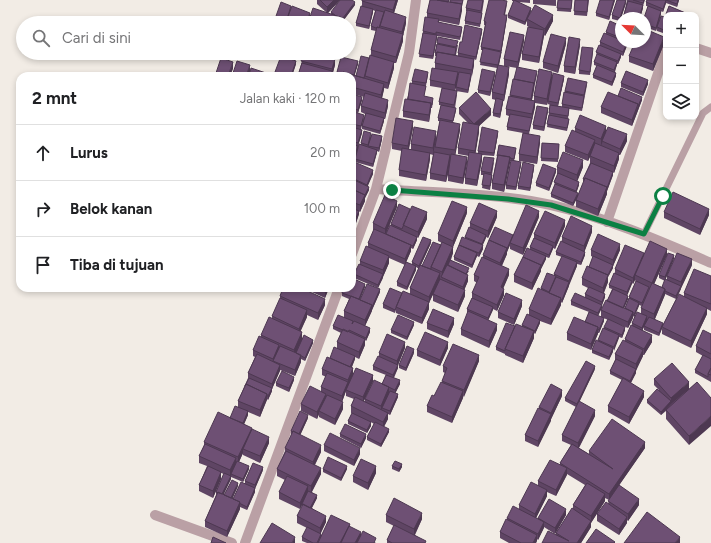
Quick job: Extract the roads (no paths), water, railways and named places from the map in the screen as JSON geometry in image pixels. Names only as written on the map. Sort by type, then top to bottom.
[{"type":"street","points":[[356,243],[376,189],[409,52],[416,0]]},
{"type":"street","points":[[699,49],[711,53]]},
{"type":"street","points":[[606,222],[663,59]]},
{"type":"street","points":[[376,189],[500,198],[551,205],[644,234],[711,263]]},
{"type":"street","points":[[244,543],[338,292]]},
{"type":"street","points":[[155,515],[232,543]]},
{"type":"lane","points":[[644,234],[703,113],[711,107]]}]
